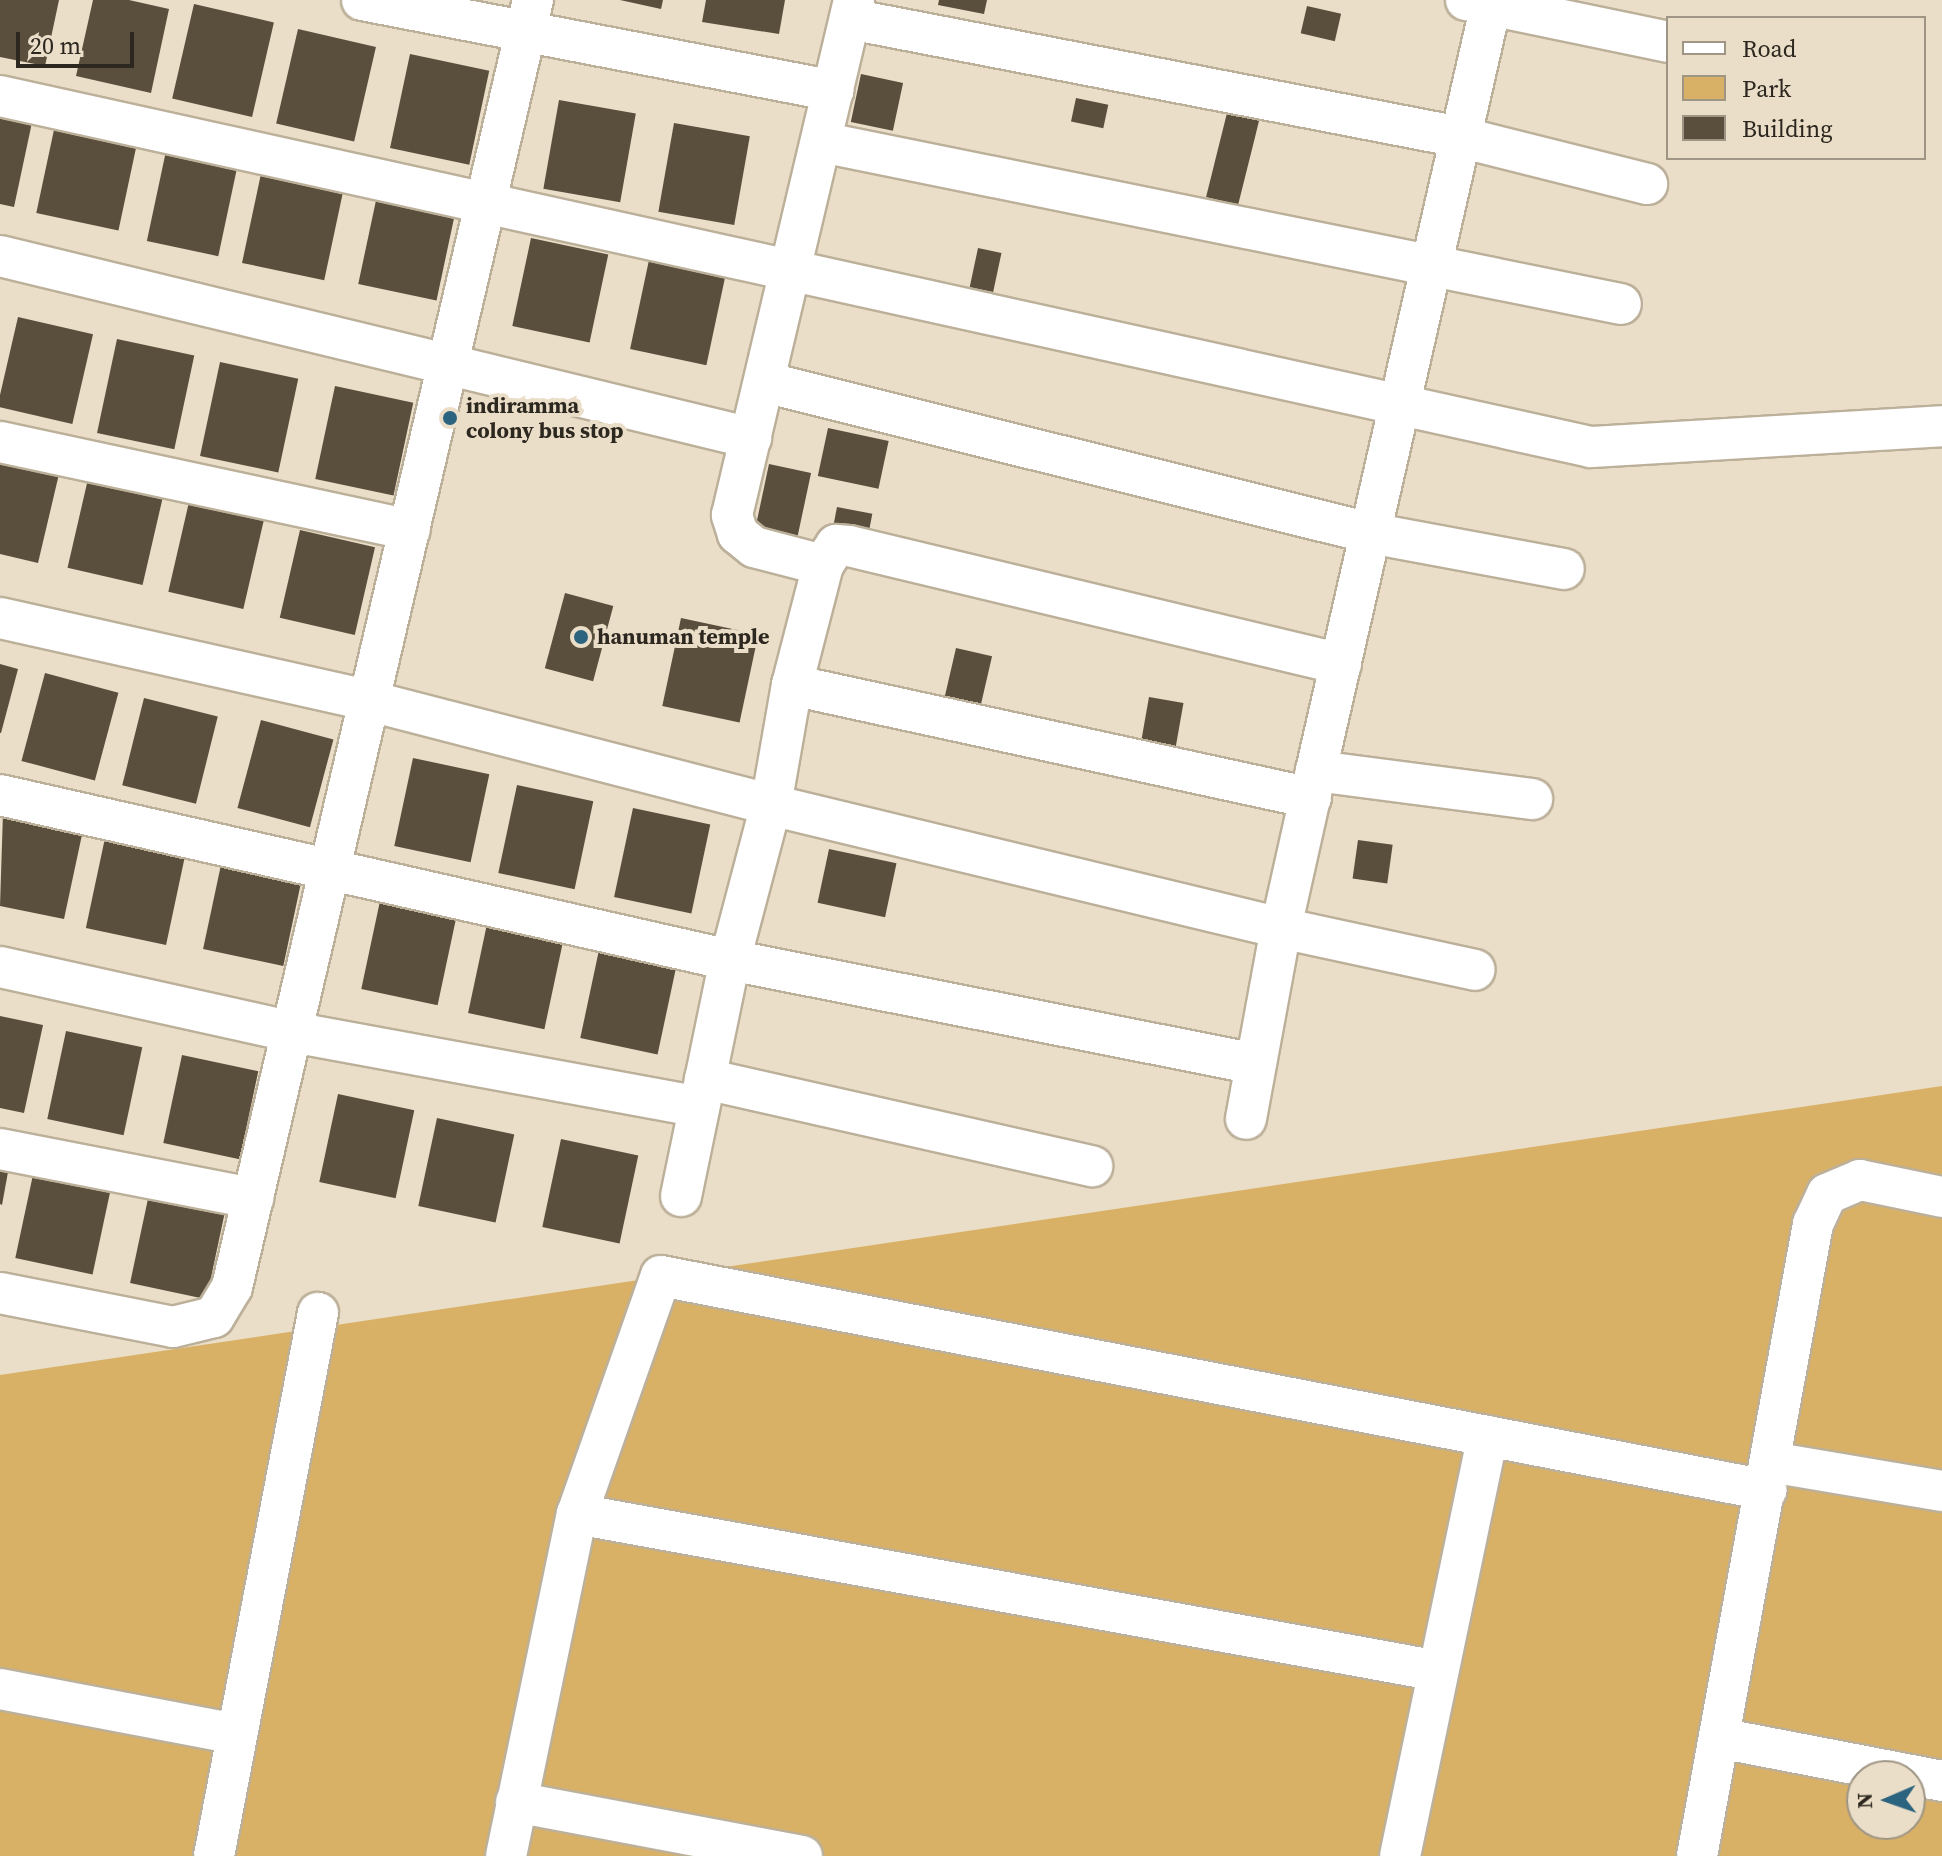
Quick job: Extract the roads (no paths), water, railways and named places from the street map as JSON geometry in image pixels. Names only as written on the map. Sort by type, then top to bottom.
[{"type":"street","points":[[362,0],[529,18],[833,91]]},
{"type":"street","points":[[1246,1119],[1281,928],[1460,137],[1483,2],[1666,42]]},
{"type":"street","points":[[823,565],[754,547],[738,534],[732,515],[852,10],[1460,137],[1647,184]]},
{"type":"street","points":[[0,1293],[173,1327],[214,1317],[232,1287],[529,18]]},
{"type":"street","points":[[0,96],[1591,447],[1942,426]]},
{"type":"street","points":[[821,142],[1430,268],[1621,304]]},
{"type":"street","points":[[0,256],[449,362],[751,438]]},
{"type":"street","points":[[764,382],[1370,533],[1564,569]]},
{"type":"street","points":[[0,442],[410,530]]},
{"type":"street","points":[[681,1196],[730,960],[771,805],[792,685],[823,565],[836,545],[1341,664]]},
{"type":"street","points":[[0,618],[370,701],[771,805],[1281,928],[1475,970]]},
{"type":"street","points":[[792,685],[1313,785],[1532,799]]},
{"type":"street","points":[[0,795],[330,867],[730,960],[1256,1064]]},
{"type":"street","points":[[0,967],[292,1032],[702,1093],[1092,1166]]},
{"type":"street","points":[[0,1149],[253,1198]]},
{"type":"street","points":[[1697,1856],[1813,1224],[1827,1194],[1860,1180],[1942,1197]]},
{"type":"street","points":[[506,1856],[577,1514],[661,1276],[1488,1436],[1769,1476],[1942,1491]]},
{"type":"street","points":[[214,1856],[318,1313]]},
{"type":"street","points":[[1400,1856],[1488,1436]]},
{"type":"street","points":[[577,1514],[1438,1671]]},
{"type":"street","points":[[0,1689],[237,1734]]},
{"type":"street","points":[[1719,1738],[1942,1781]]},
{"type":"street","points":[[516,1802],[802,1856]]},
{"type":"place","name":"indiramma colony bus stop","points":[[450,418]]},
{"type":"place","name":"hanuman temple","points":[[581,637]]}]
